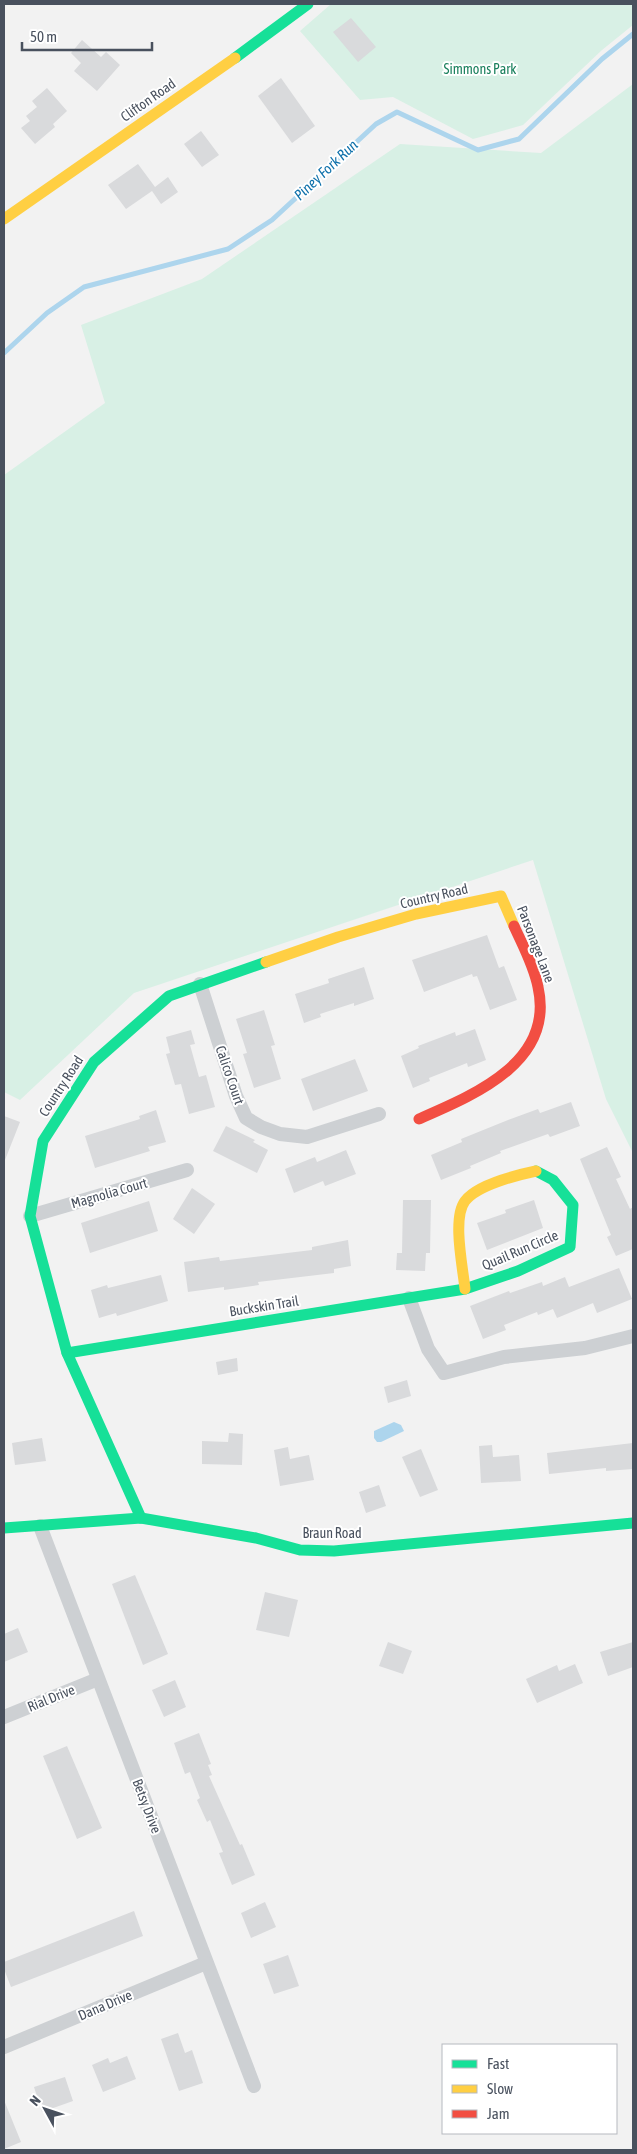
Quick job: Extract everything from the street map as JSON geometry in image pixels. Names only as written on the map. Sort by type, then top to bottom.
[{"type":"street","name":"Clifton Road","points":[[4,219],[224,67],[308,4]]},
{"type":"street","name":"Country Road","points":[[141,1518],[67,1353],[30,1216],[43,1141],[94,1062],[168,996],[338,937],[416,914],[501,896]]},
{"type":"street","name":"Parsonage Lane","points":[[419,1119],[479,1092],[509,1072],[528,1048],[540,1020],[538,982],[501,896]]},
{"type":"street","name":"Calico Court","points":[[200,984],[236,1096],[246,1118],[261,1127],[280,1134],[307,1137],[379,1114]]},
{"type":"street","name":"Magnolia Court","points":[[30,1216],[187,1170]]},
{"type":"street","name":"Quail Run Circle","points":[[536,1171],[553,1180],[573,1205],[570,1247],[518,1271],[465,1289],[459,1222],[465,1201],[482,1188],[536,1171]]},
{"type":"street","name":"Buckskin Trail","points":[[67,1353],[465,1289]]},
{"type":"street","points":[[409,1298],[428,1349],[444,1373],[504,1357],[585,1348],[633,1336]]},
{"type":"street","name":"Braun Road","points":[[4,1528],[141,1518],[256,1538],[300,1550],[334,1551],[633,1523]]},
{"type":"street","name":"Betsy Drive","points":[[40,1526],[254,2086]]},
{"type":"street","name":"Rial Drive","points":[[4,1717],[98,1679]]},
{"type":"street","name":"Dana Drive","points":[[4,2047],[206,1963]]},
{"type":"green space","name":"Simmons Park","points":[[331,4],[633,4],[633,25],[602,50],[523,125],[473,139],[393,97],[360,100],[300,31]]},
{"type":"green space","points":[[633,84],[633,1153],[606,1099],[533,860],[134,993],[20,1100],[4,1092],[4,475],[105,403],[81,325],[202,279],[400,144],[541,153]]},
{"type":"water","points":[[394,1422],[401,1425],[404,1431],[381,1442],[377,1442],[374,1438],[374,1431]]},
{"type":"building","points":[[351,18],[376,47],[358,62],[333,32]]},
{"type":"building","points":[[82,40],[101,57],[106,52],[120,65],[97,91],[74,71],[81,63],[71,53]]},
{"type":"building","points":[[281,78],[315,126],[292,143],[258,96]]},
{"type":"building","points":[[47,88],[67,111],[53,124],[55,127],[35,144],[21,128],[30,121],[26,116],[37,107],[32,101]]},
{"type":"building","points":[[201,131],[219,155],[202,167],[184,144]]},
{"type":"building","points":[[138,164],[155,187],[168,177],[178,192],[161,204],[152,191],[126,209],[108,185]]},
{"type":"building","points":[[487,935],[499,968],[504,966],[517,1000],[490,1010],[477,976],[473,977],[472,974],[424,992],[412,960]]},
{"type":"building","points":[[364,967],[374,999],[320,1014],[321,1017],[304,1023],[295,994],[329,983],[328,979]]},
{"type":"building","points":[[264,1010],[275,1045],[271,1046],[281,1079],[254,1088],[243,1054],[247,1053],[236,1019]]},
{"type":"building","points":[[475,1029],[486,1060],[468,1067],[467,1063],[429,1078],[430,1081],[413,1088],[401,1056],[419,1048],[418,1046],[455,1032],[456,1036]]},
{"type":"building","points":[[191,1030],[195,1044],[190,1045],[199,1077],[206,1075],[215,1107],[189,1114],[181,1084],[175,1085],[166,1054],[170,1053],[166,1037]]},
{"type":"building","points":[[355,1059],[368,1091],[313,1111],[301,1079]]},
{"type":"building","points":[[571,1102],[580,1126],[550,1137],[548,1134],[500,1151],[501,1153],[470,1166],[471,1168],[441,1180],[431,1155],[462,1142],[461,1139],[508,1120],[538,1109],[540,1113]]},
{"type":"building","points":[[156,1110],[166,1142],[148,1147],[150,1151],[95,1168],[85,1136],[140,1119],[139,1116]]},
{"type":"building","points":[[4,1116],[20,1122],[5,1160],[4,1160]]},
{"type":"building","points":[[226,1126],[255,1140],[253,1142],[268,1150],[257,1173],[213,1151]]},
{"type":"building","points":[[607,1147],[621,1177],[616,1179],[630,1209],[633,1207],[633,1249],[616,1256],[607,1237],[611,1235],[580,1159]]},
{"type":"building","points":[[346,1150],[356,1174],[325,1186],[323,1181],[294,1193],[285,1169],[315,1157],[317,1162]]},
{"type":"building","points":[[192,1188],[215,1204],[194,1234],[173,1219]]},
{"type":"building","points":[[403,1200],[431,1200],[430,1253],[426,1253],[425,1271],[396,1270],[397,1253],[402,1253]]},
{"type":"building","points":[[534,1200],[543,1228],[487,1250],[477,1223],[506,1213],[505,1210]]},
{"type":"building","points":[[149,1201],[158,1231],[90,1253],[81,1223]]},
{"type":"building","points":[[348,1240],[351,1266],[334,1269],[334,1273],[258,1282],[259,1285],[224,1290],[224,1287],[188,1292],[184,1262],[219,1257],[220,1261],[312,1250],[312,1247]]},
{"type":"building","points":[[619,1268],[632,1299],[597,1313],[593,1303],[557,1318],[553,1309],[538,1315],[537,1312],[504,1325],[506,1330],[483,1339],[470,1306],[509,1291],[510,1293],[542,1282],[543,1286],[565,1277],[569,1287]]},
{"type":"building","points":[[161,1275],[168,1301],[117,1316],[116,1313],[99,1318],[91,1290],[107,1285],[108,1288]]},
{"type":"building","points":[[237,1358],[238,1371],[218,1375],[216,1362]]},
{"type":"building","points":[[407,1380],[411,1396],[388,1403],[384,1387]]},
{"type":"building","points":[[229,1433],[243,1434],[242,1465],[202,1464],[202,1441],[228,1442]]},
{"type":"building","points":[[42,1438],[46,1461],[15,1465],[12,1443]]},
{"type":"building","points":[[633,1443],[633,1469],[606,1471],[606,1468],[549,1474],[547,1453]]},
{"type":"building","points":[[492,1445],[493,1457],[519,1455],[521,1481],[481,1483],[479,1446]]},
{"type":"building","points":[[288,1447],[290,1459],[309,1455],[314,1480],[280,1486],[274,1450]]},
{"type":"building","points":[[421,1449],[438,1490],[420,1497],[402,1457]]},
{"type":"building","points":[[379,1485],[386,1506],[366,1513],[359,1492]]},
{"type":"building","points":[[135,1575],[168,1654],[143,1665],[112,1584]]},
{"type":"building","points":[[265,1592],[298,1600],[289,1637],[256,1630]]},
{"type":"building","points":[[18,1628],[28,1652],[4,1662],[4,1634]]},
{"type":"building","points":[[388,1642],[412,1651],[403,1674],[379,1666]]},
{"type":"building","points":[[633,1642],[633,1667],[608,1676],[600,1652]]},
{"type":"building","points":[[575,1664],[583,1683],[537,1703],[526,1679],[557,1665],[559,1671]]},
{"type":"building","points":[[175,1680],[186,1707],[164,1717],[152,1690]]},
{"type":"building","points":[[199,1733],[211,1764],[208,1765],[212,1775],[209,1776],[255,1875],[232,1885],[219,1853],[223,1852],[210,1820],[207,1822],[197,1800],[200,1798],[190,1772],[185,1774],[174,1743]]},
{"type":"building","points":[[67,1746],[102,1828],[77,1839],[43,1756]]},
{"type":"building","points":[[265,1902],[276,1927],[251,1938],[241,1913]]},
{"type":"building","points":[[134,1911],[143,1936],[11,1987],[4,1969],[4,1962]]},
{"type":"building","points":[[288,1955],[299,1986],[274,1994],[263,1964]]},
{"type":"building","points":[[178,2033],[185,2053],[192,2050],[203,2083],[179,2091],[161,2039]]},
{"type":"building","points":[[127,2056],[136,2079],[103,2092],[92,2065],[108,2058],[110,2063]]},
{"type":"building","points":[[65,2077],[73,2101],[42,2112],[34,2087]]},
{"type":"building","points":[[4,2100],[21,2142],[4,2149]]},
{"type":"waterway","name":"Piney Fork Run","points":[[4,353],[47,313],[84,287],[228,249],[272,220],[376,124],[397,112],[478,150],[519,139],[602,59],[633,34]]},
{"type":"traffic: fast","points":[[235,58],[308,4]]},
{"type":"traffic: fast","points":[[141,1518],[67,1353],[30,1216],[43,1141],[94,1062],[169,996],[266,962]]},
{"type":"traffic: fast","points":[[67,1353],[465,1289],[518,1271],[570,1247],[573,1205],[553,1180],[536,1171]]},
{"type":"traffic: fast","points":[[4,1528],[141,1518],[256,1538],[300,1550],[334,1551],[633,1523]]},
{"type":"traffic: slow","points":[[4,219],[235,58]]},
{"type":"traffic: slow","points":[[266,962],[338,937],[416,914],[501,896],[514,926]]},
{"type":"traffic: slow","points":[[465,1289],[459,1231],[459,1219],[465,1201],[478,1190],[508,1178],[536,1171]]},
{"type":"traffic: jam","points":[[419,1119],[463,1099],[506,1072],[522,1055],[534,1036],[540,1013],[538,987],[531,964],[514,926]]}]
